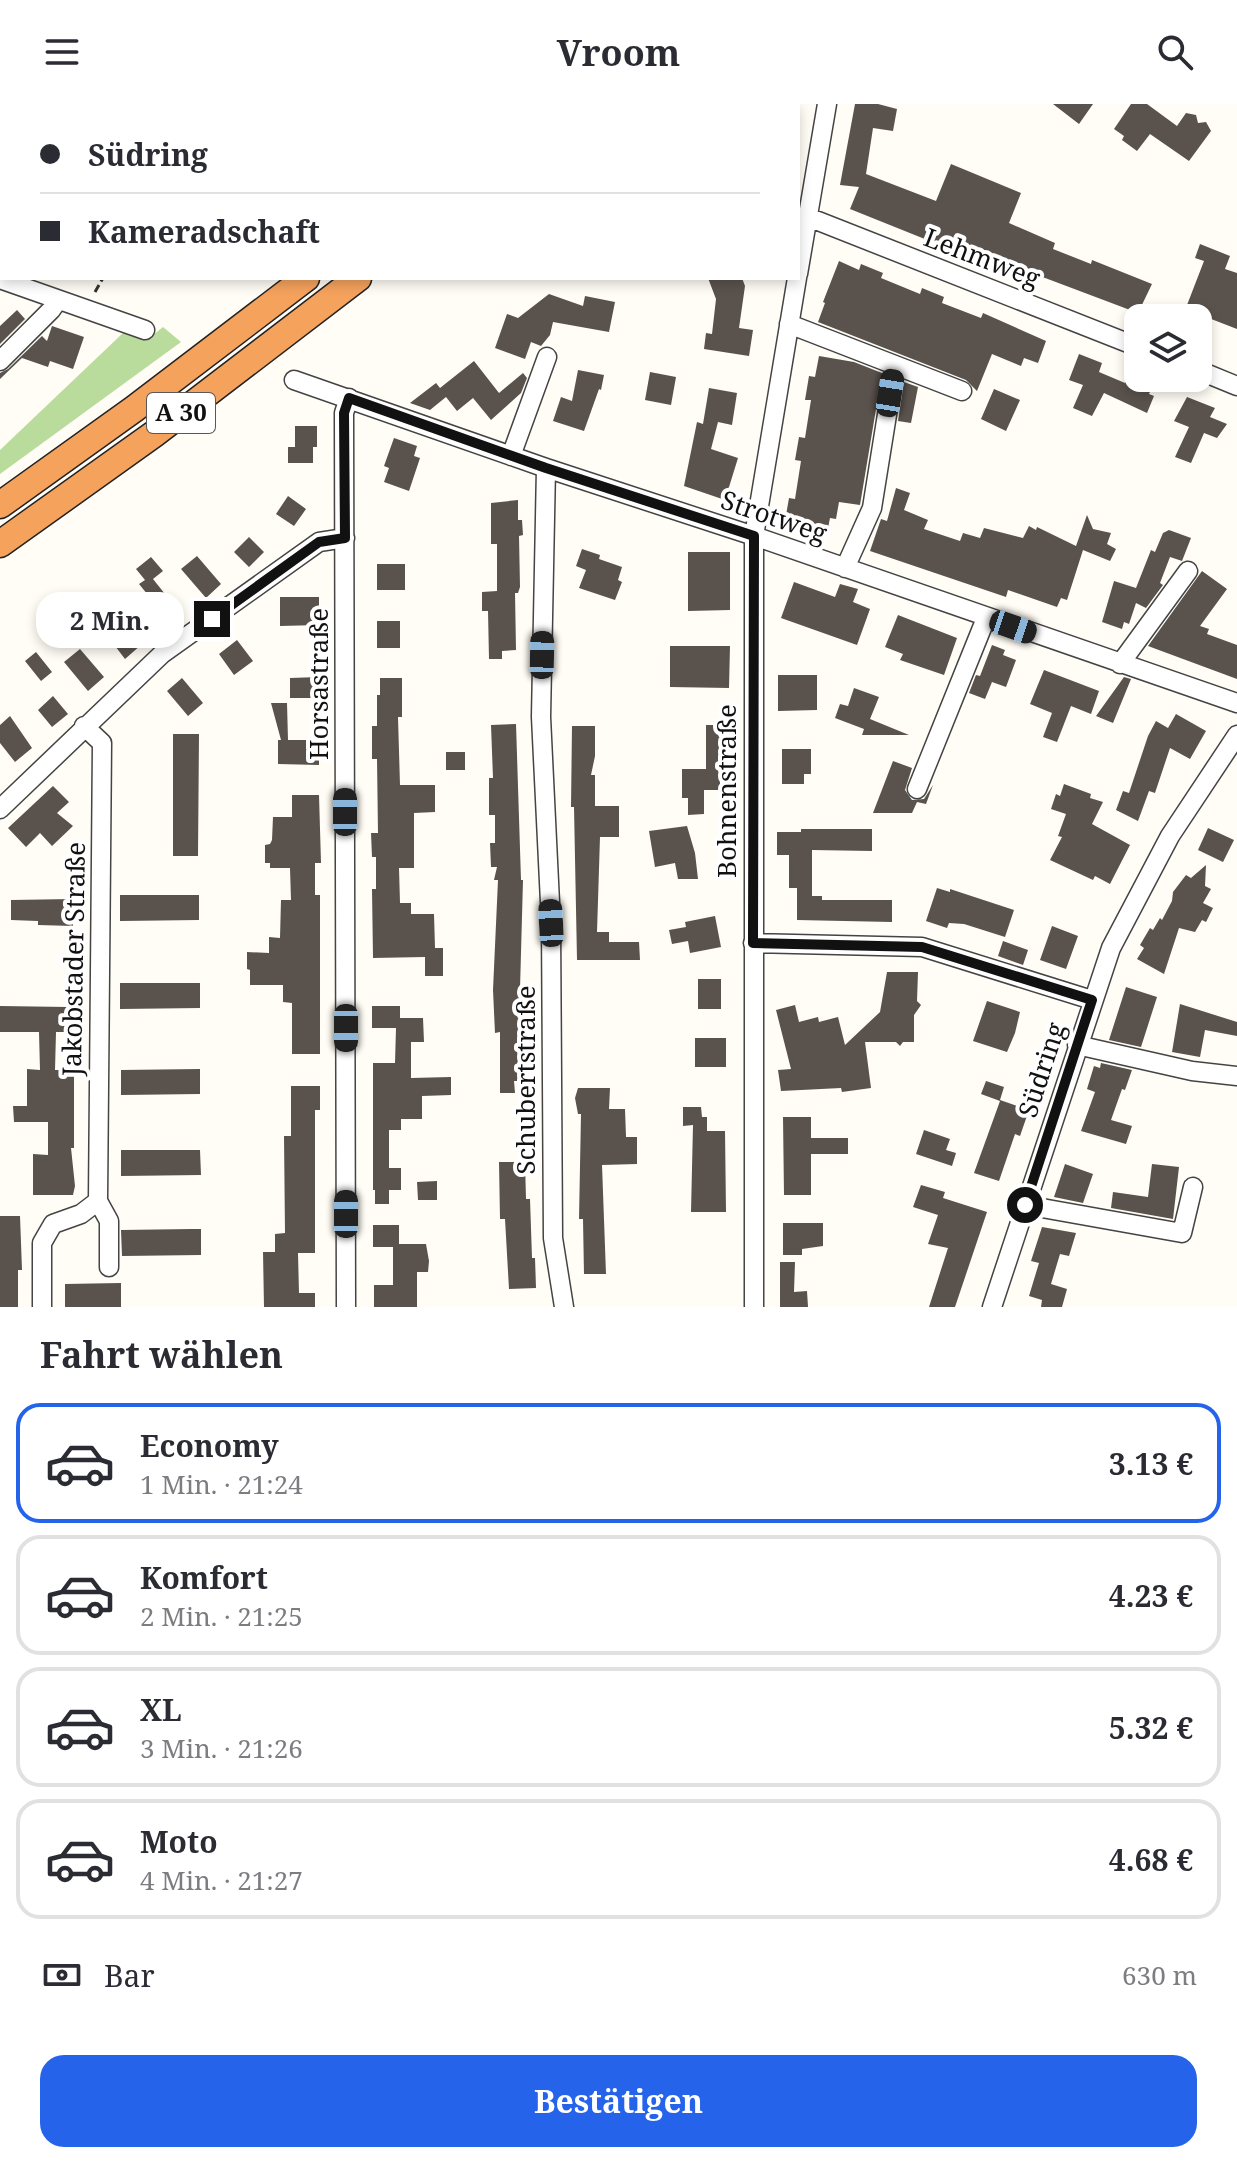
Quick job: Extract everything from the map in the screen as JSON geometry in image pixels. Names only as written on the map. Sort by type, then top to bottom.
[{"type":"highway","name":"A 30","points":[[0,505],[134,409],[303,280]]},
{"type":"highway","name":"A 30","points":[[0,544],[154,434],[355,280]]},
{"type":"street","name":"Bohnenstraße","points":[[800,264],[827,104]]},
{"type":"street","name":"Lehmweg","points":[[808,217],[1124,341]]},
{"type":"street","points":[[3,280],[145,330]]},
{"type":"street","name":"Bohnenstraße","points":[[754,1307],[754,536],[797,280]]},
{"type":"street","points":[[0,361],[58,300]]},
{"type":"street","points":[[789,324],[962,391]]},
{"type":"street","points":[[511,456],[547,357]]},
{"type":"street","points":[[845,568],[872,508],[895,365]]},
{"type":"street","points":[[1212,376],[1237,386]]},
{"type":"street","name":"Strotweg","points":[[294,380],[1237,703]]},
{"type":"street","name":"Horsastraße","points":[[346,1307],[344,413],[349,398]]},
{"type":"street","name":"Schubertstraße","points":[[546,468],[541,717],[551,923],[553,1238],[564,1307]]},
{"type":"street","points":[[0,809],[162,654],[319,542],[345,538]]},
{"type":"street","points":[[1120,664],[1188,571]]},
{"type":"street","points":[[917,789],[986,618]]},
{"type":"street","name":"Jakobstader Straße","points":[[84,726],[102,743],[98,1201],[109,1221],[109,1267]]},
{"type":"street","name":"Südring","points":[[992,1307],[1111,948],[1170,836],[1237,735]]},
{"type":"street","points":[[753,943],[922,947],[1092,1000]]},
{"type":"street","points":[[1077,1045],[1192,1071],[1237,1076]]},
{"type":"street","points":[[1025,1205],[1182,1233],[1193,1187]]},
{"type":"street","points":[[42,1307],[42,1243],[53,1224],[81,1214],[98,1201]]},
{"type":"green space","points":[[163,327],[181,342],[0,474],[0,450],[123,333],[147,340]]},
{"type":"building","points":[[855,104],[878,104],[897,109],[893,131],[873,128],[866,174],[936,201],[951,164],[1021,193],[1009,223],[1055,243],[1053,249],[1091,264],[1092,260],[1152,284],[1142,304],[1124,304],[1124,308],[995,259],[992,266],[850,209],[859,187],[840,185]]},
{"type":"building","points":[[1053,104],[1093,104],[1079,124]]},
{"type":"building","points":[[1131,104],[1147,104],[1177,126],[1186,113],[1196,115],[1198,123],[1206,122],[1211,131],[1189,161],[1150,134],[1137,151],[1122,140],[1124,136],[1114,129]]},
{"type":"building","points":[[1200,244],[1230,256],[1225,269],[1237,273],[1237,329],[1212,319],[1212,304],[1187,304],[1204,261],[1195,258]]},
{"type":"building","points":[[839,261],[859,270],[861,264],[883,273],[881,278],[920,294],[922,288],[944,297],[942,303],[981,318],[983,313],[1046,341],[1038,363],[1024,358],[1021,366],[992,354],[977,391],[966,380],[818,322]]},
{"type":"building","points":[[709,280],[743,280],[745,286],[739,328],[753,330],[749,356],[704,349],[706,333],[712,334],[716,299]]},
{"type":"building","points":[[549,294],[583,306],[585,296],[615,302],[609,332],[553,322],[550,335],[541,346],[531,342],[525,359],[495,348],[507,314],[518,318]]},
{"type":"building","points":[[17,310],[25,319],[0,344],[0,326]]},
{"type":"building","points":[[52,326],[84,337],[73,369],[50,361],[48,367],[22,358],[0,379],[0,373],[42,336],[47,341]]},
{"type":"building","points":[[1079,354],[1102,363],[1099,372],[1124,383],[1124,392],[1150,392],[1154,396],[1147,413],[1104,393],[1092,416],[1073,408],[1083,385],[1069,380]]},
{"type":"building","points":[[819,356],[854,362],[882,373],[860,505],[839,502],[836,519],[830,518],[828,528],[785,521],[789,498],[795,499],[801,461],[795,460],[799,437],[805,438],[811,400],[805,400],[809,376],[815,377]]},
{"type":"building","points":[[474,361],[499,393],[523,373],[527,378],[521,393],[491,420],[473,398],[457,411],[446,397],[430,410],[410,403],[436,383],[440,388]]},
{"type":"building","points":[[578,370],[604,375],[584,431],[553,421],[561,397],[572,401]]},
{"type":"building","points":[[650,372],[676,377],[671,405],[645,400]]},
{"type":"building","points":[[904,382],[918,387],[911,423],[898,421]]},
{"type":"building","points":[[709,388],[737,393],[732,425],[718,422],[711,449],[738,458],[725,500],[684,486],[697,422],[703,424]]},
{"type":"building","points":[[994,389],[1020,400],[1006,431],[981,419]]},
{"type":"building","points":[[1187,397],[1215,408],[1210,417],[1227,424],[1217,438],[1204,433],[1191,463],[1175,457],[1189,427],[1174,421]]},
{"type":"building","points":[[295,426],[317,426],[313,463],[288,463],[288,447],[295,447]]},
{"type":"building","points":[[394,438],[417,446],[414,456],[420,458],[409,491],[384,482],[389,468],[384,466]]},
{"type":"building","points":[[896,488],[910,493],[904,510],[928,520],[924,529],[960,541],[963,533],[980,538],[984,528],[1023,538],[1029,526],[1076,546],[1087,515],[1093,529],[1111,533],[1107,544],[1116,549],[1110,561],[1083,550],[1067,600],[1061,598],[1057,607],[1008,590],[1006,597],[870,551],[881,519],[887,521]]},
{"type":"building","points":[[288,496],[306,509],[294,526],[276,514]]},
{"type":"building","points":[[518,500],[518,520],[522,520],[523,535],[519,536],[520,587],[515,593],[516,650],[502,651],[502,659],[489,659],[488,611],[482,611],[482,592],[497,591],[497,544],[491,544],[491,503]]},
{"type":"building","points":[[1169,530],[1191,538],[1182,561],[1170,557],[1160,583],[1163,585],[1146,608],[1136,603],[1129,624],[1124,622],[1122,629],[1102,622],[1114,581],[1136,588],[1151,550],[1155,552],[1163,533]]},
{"type":"building","points":[[249,537],[264,552],[249,567],[234,552]]},
{"type":"building","points":[[582,549],[622,567],[618,580],[622,582],[615,600],[579,588],[586,570],[576,566]]},
{"type":"building","points":[[688,552],[730,552],[730,610],[688,611]]},
{"type":"building","points":[[197,556],[221,584],[206,598],[181,569]]},
{"type":"building","points":[[151,557],[163,571],[153,579],[181,614],[165,628],[151,611],[157,606],[139,584],[145,580],[136,569]]},
{"type":"building","points":[[377,564],[405,564],[405,590],[377,590]]},
{"type":"building","points":[[1202,571],[1227,589],[1200,626],[1209,629],[1207,634],[1237,645],[1237,679],[1148,646]]},
{"type":"building","points":[[794,582],[835,597],[840,584],[858,589],[853,602],[870,609],[857,645],[781,618]]},
{"type":"building","points":[[280,597],[319,597],[319,625],[280,626]]},
{"type":"building","points":[[898,615],[957,638],[944,675],[900,660],[903,654],[885,647]]},
{"type":"building","points":[[377,621],[400,621],[400,648],[377,648]]},
{"type":"building","points":[[128,629],[141,645],[125,659],[112,642]]},
{"type":"building","points":[[237,640],[253,661],[234,675],[219,654]]},
{"type":"building","points":[[992,645],[1005,650],[1003,655],[1016,660],[1006,687],[992,682],[985,699],[969,693],[976,675],[980,676]]},
{"type":"building","points":[[670,646],[730,646],[729,688],[670,687]]},
{"type":"building","points":[[80,649],[104,677],[88,691],[64,662]]},
{"type":"building","points":[[36,652],[52,672],[41,681],[25,661]]},
{"type":"building","points":[[1044,670],[1099,691],[1091,714],[1071,706],[1057,742],[1043,737],[1052,713],[1030,704]]},
{"type":"building","points":[[778,675],[817,675],[817,710],[778,711]]},
{"type":"building","points":[[319,677],[319,698],[290,698],[290,678]]},
{"type":"building","points":[[1124,677],[1131,679],[1113,723],[1096,716]]},
{"type":"building","points":[[182,678],[203,703],[188,716],[167,691]]},
{"type":"building","points":[[380,678],[402,678],[402,717],[398,717],[400,785],[435,785],[435,812],[414,813],[414,868],[399,868],[400,903],[411,903],[411,914],[434,914],[435,948],[443,948],[443,976],[425,976],[425,957],[373,958],[372,889],[376,889],[376,857],[372,857],[371,833],[378,833],[377,759],[372,759],[372,726],[377,726]]},
{"type":"building","points":[[854,688],[879,697],[870,719],[909,735],[862,735],[864,729],[835,718],[840,704],[848,706]]},
{"type":"building","points":[[53,696],[68,714],[52,727],[38,710]]},
{"type":"building","points":[[271,703],[287,703],[288,740],[319,740],[319,765],[278,764],[278,740],[281,740]]},
{"type":"building","points":[[1176,714],[1206,731],[1190,759],[1170,748],[1155,793],[1149,791],[1138,821],[1116,810],[1123,791],[1129,793],[1156,721],[1168,728]]},
{"type":"building","points":[[10,716],[32,748],[15,762],[0,743],[0,725]]},
{"type":"building","points":[[516,724],[523,880],[520,989],[525,998],[526,1081],[514,1081],[515,1093],[500,1093],[500,1032],[495,1033],[493,990],[498,880],[494,880],[497,867],[491,867],[490,843],[495,843],[495,815],[489,815],[489,778],[493,778],[491,725]]},
{"type":"building","points":[[706,725],[728,725],[728,756],[720,756],[720,790],[704,790],[704,814],[688,815],[688,798],[682,798],[682,769],[706,769]]},
{"type":"building","points":[[572,726],[595,726],[595,756],[591,775],[595,775],[595,806],[619,806],[619,837],[600,837],[597,932],[609,932],[609,942],[639,942],[640,960],[577,960],[574,807],[571,807]]},
{"type":"building","points":[[173,734],[199,734],[198,856],[173,856]]},
{"type":"building","points":[[782,749],[811,749],[811,774],[804,774],[804,784],[782,784]]},
{"type":"building","points":[[446,752],[465,752],[465,770],[446,770]]},
{"type":"building","points":[[893,761],[912,768],[905,790],[912,800],[924,799],[933,785],[926,804],[917,802],[912,813],[873,813]]},
{"type":"building","points":[[1064,784],[1103,802],[1092,824],[1130,845],[1110,884],[1095,876],[1093,880],[1050,860],[1062,837],[1058,836],[1066,814],[1051,809],[1056,794],[1060,796]]},
{"type":"building","points":[[53,786],[69,802],[57,813],[73,826],[52,846],[40,833],[26,847],[8,828]]},
{"type":"building","points":[[292,795],[319,795],[321,863],[315,863],[315,895],[320,895],[320,1054],[292,1054],[292,1003],[283,1002],[283,985],[250,985],[250,970],[247,969],[247,952],[269,953],[269,937],[280,938],[281,900],[291,900],[290,868],[270,868],[270,863],[265,863],[265,845],[272,840],[273,817],[292,817]]},
{"type":"building","points":[[687,826],[698,879],[678,879],[675,863],[655,867],[649,831]]},
{"type":"building","points":[[1208,828],[1234,840],[1223,862],[1198,850]]},
{"type":"building","points":[[801,829],[872,829],[872,851],[812,850],[812,896],[822,896],[822,900],[892,900],[892,922],[797,920],[797,888],[789,888],[789,855],[777,855],[777,832],[801,832]]},
{"type":"building","points":[[1206,865],[1205,886],[1211,889],[1203,903],[1213,908],[1206,922],[1202,920],[1195,932],[1179,928],[1164,974],[1137,959],[1144,948],[1140,945],[1150,928],[1153,930],[1160,918],[1162,920],[1173,892],[1186,875],[1191,878]]},
{"type":"building","points":[[937,888],[950,892],[950,889],[1014,910],[1005,937],[964,924],[949,923],[947,928],[926,921]]},
{"type":"building","points":[[120,895],[199,895],[199,920],[120,921]]},
{"type":"building","points":[[73,899],[73,926],[11,920],[11,900]]},
{"type":"building","points":[[715,916],[721,947],[690,953],[688,941],[672,944],[669,930],[686,927],[685,922]]},
{"type":"building","points":[[1052,926],[1078,936],[1066,969],[1040,960]]},
{"type":"building","points":[[1003,941],[1028,950],[1023,965],[998,956]]},
{"type":"building","points":[[887,972],[918,972],[917,1001],[921,1005],[914,1015],[914,1042],[903,1042],[900,1046],[896,1042],[865,1042],[871,1088],[842,1092],[841,1088],[781,1091],[778,1070],[791,1069],[776,1010],[795,1005],[799,1022],[818,1017],[819,1022],[838,1017],[845,1045],[880,1012]]},
{"type":"building","points":[[698,979],[721,979],[721,1009],[698,1009]]},
{"type":"building","points":[[120,983],[200,983],[200,1008],[120,1009]]},
{"type":"building","points":[[1126,987],[1157,997],[1141,1047],[1109,1040]]},
{"type":"building","points":[[987,1001],[1020,1012],[1007,1052],[973,1041]]},
{"type":"building","points":[[1180,1004],[1237,1022],[1237,1036],[1205,1030],[1200,1057],[1172,1052]]},
{"type":"building","points":[[0,1006],[68,1007],[68,1032],[56,1032],[55,1070],[74,1070],[73,1195],[33,1195],[33,1154],[48,1155],[48,1122],[14,1122],[13,1106],[27,1106],[27,1069],[40,1070],[39,1032],[0,1032]]},
{"type":"building","points":[[372,1006],[400,1006],[400,1018],[423,1018],[424,1042],[411,1042],[411,1078],[451,1077],[451,1095],[422,1096],[422,1119],[401,1119],[401,1130],[389,1130],[389,1168],[401,1168],[401,1190],[389,1190],[389,1204],[375,1204],[373,1190],[373,1063],[395,1063],[396,1028],[372,1028]]},
{"type":"building","points":[[695,1038],[726,1038],[726,1067],[695,1067]]},
{"type":"building","points":[[1101,1063],[1132,1070],[1111,1120],[1132,1126],[1126,1144],[1081,1131],[1095,1092],[1087,1089],[1094,1066],[1100,1068]]},
{"type":"building","points":[[200,1069],[200,1094],[121,1095],[121,1070]]},
{"type":"building","points":[[986,1081],[1004,1087],[1000,1100],[1029,1110],[1020,1136],[1015,1134],[999,1181],[974,1173],[1000,1101],[981,1094]]},
{"type":"building","points":[[291,1086],[320,1086],[320,1110],[315,1110],[315,1253],[298,1253],[299,1293],[315,1293],[315,1307],[264,1307],[263,1252],[275,1252],[275,1234],[285,1233],[284,1136],[291,1136]]},
{"type":"building","points":[[578,1088],[610,1088],[609,1109],[625,1109],[626,1137],[637,1137],[637,1164],[602,1165],[606,1274],[584,1274],[583,1219],[579,1219],[581,1114],[578,1114],[575,1098]]},
{"type":"building","points":[[683,1107],[701,1107],[702,1117],[707,1117],[707,1131],[725,1131],[726,1212],[691,1212],[693,1125],[683,1126]]},
{"type":"building","points":[[783,1117],[811,1117],[811,1138],[848,1138],[848,1154],[811,1154],[811,1195],[784,1195]]},
{"type":"building","points":[[924,1130],[950,1139],[946,1150],[956,1153],[952,1166],[916,1154]]},
{"type":"building","points":[[121,1150],[200,1150],[201,1175],[121,1176]]},
{"type":"building","points":[[499,1162],[525,1162],[536,1288],[509,1289],[505,1219],[500,1219]]},
{"type":"building","points":[[1065,1164],[1093,1174],[1083,1203],[1054,1197]]},
{"type":"building","points":[[1152,1164],[1179,1167],[1173,1219],[1111,1208],[1113,1192],[1148,1197]]},
{"type":"building","points":[[437,1181],[437,1200],[418,1200],[417,1182]]},
{"type":"building","points":[[921,1185],[945,1192],[943,1198],[987,1212],[955,1307],[929,1307],[948,1248],[928,1244],[938,1215],[913,1207]]},
{"type":"building","points":[[0,1216],[20,1216],[22,1270],[18,1270],[18,1307],[0,1307]]},
{"type":"building","points":[[783,1223],[823,1223],[823,1246],[802,1249],[802,1255],[783,1255]]},
{"type":"building","points":[[373,1225],[399,1225],[399,1244],[426,1244],[428,1272],[417,1272],[417,1307],[374,1307],[374,1285],[393,1285],[393,1247],[373,1247]]},
{"type":"building","points":[[1042,1227],[1076,1233],[1069,1256],[1060,1254],[1051,1284],[1067,1289],[1062,1307],[1041,1307],[1042,1300],[1029,1296],[1039,1263],[1031,1261]]},
{"type":"building","points":[[201,1229],[201,1255],[122,1256],[121,1230]]},
{"type":"building","points":[[780,1262],[795,1262],[794,1292],[807,1291],[808,1307],[780,1307]]},
{"type":"building","points":[[121,1283],[121,1307],[65,1307],[65,1284]]},
{"type":"route","points":[[212,619],[319,542],[345,538],[344,413],[349,398],[546,468],[754,536],[753,943],[922,947],[1092,1000],[1025,1205]]}]
